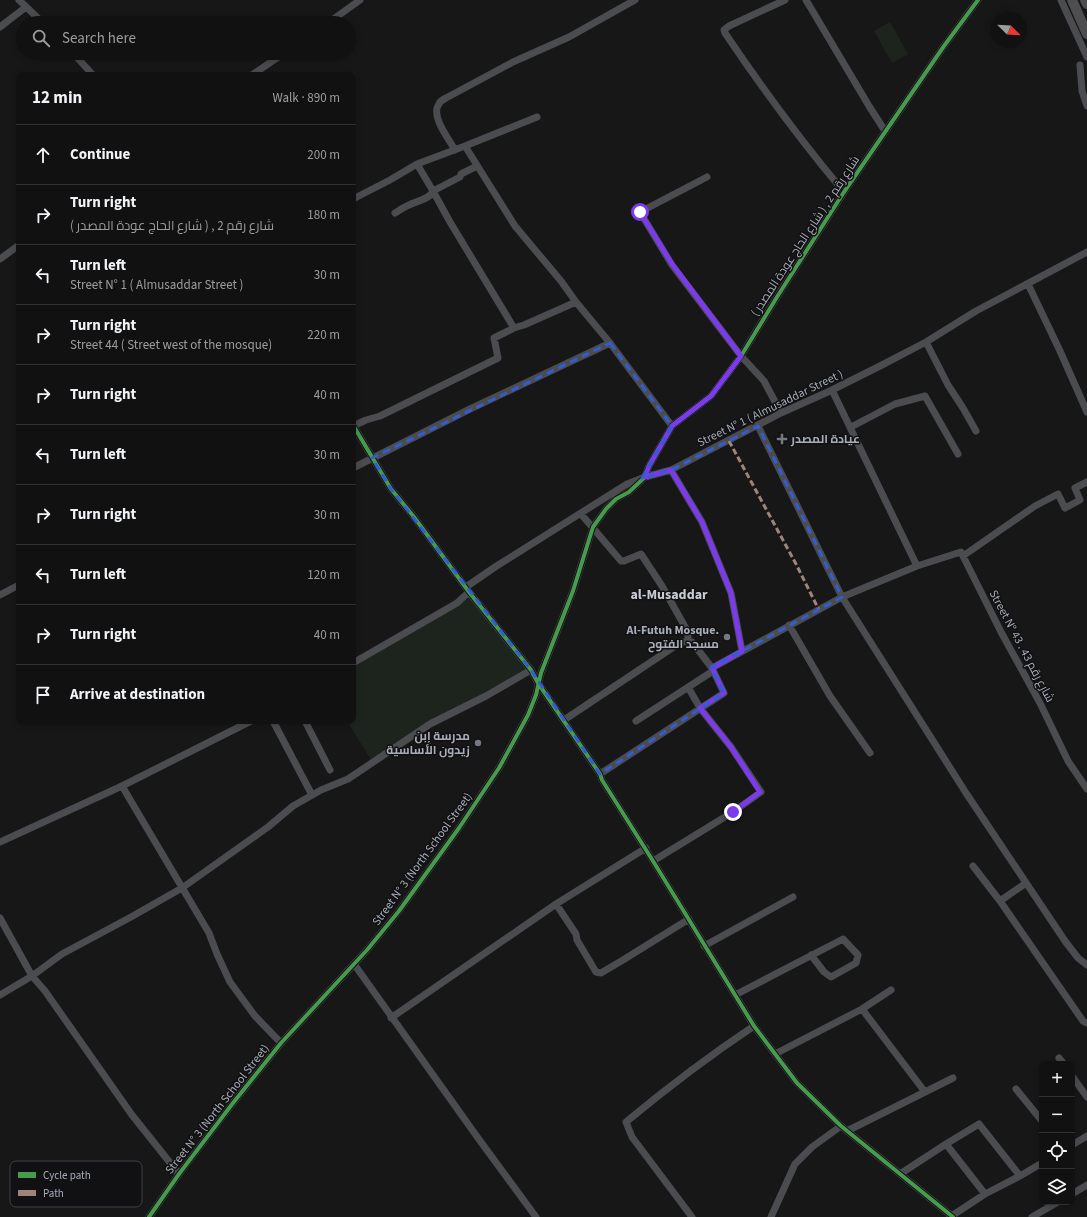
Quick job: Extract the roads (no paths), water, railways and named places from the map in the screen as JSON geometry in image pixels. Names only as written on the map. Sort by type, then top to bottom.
[{"type":"highway","points":[[1072,0],[1087,34]]},
{"type":"highway","points":[[1085,0],[1087,4]]},
{"type":"street","points":[[19,0],[36,16]]},
{"type":"street","points":[[338,16],[360,0]]},
{"type":"street","points":[[455,150],[441,127],[436,114],[438,104],[446,98],[513,62],[568,37],[635,0]]},
{"type":"street","points":[[785,0],[729,26],[724,30],[752,73],[792,128],[844,192]]},
{"type":"street","points":[[806,0],[869,106],[885,130]]},
{"type":"street","name":"شارع رقم 2 , ( شارع الحاج عودة المصدر )","points":[[645,477],[649,466],[672,426],[711,396],[741,356],[777,297],[885,130],[978,0]]},
{"type":"street","points":[[1061,0],[1087,57]]},
{"type":"street","points":[[0,27],[26,7]]},
{"type":"street","points":[[79,60],[90,72]]},
{"type":"street","points":[[256,72],[274,60]]},
{"type":"street","points":[[1080,65],[1082,91],[1087,106]]},
{"type":"street","points":[[356,197],[417,164],[537,117]]},
{"type":"street","points":[[465,146],[515,226],[610,343],[672,426]]},
{"type":"street","points":[[417,164],[514,328]]},
{"type":"street","points":[[395,213],[403,207],[432,194],[433,191],[477,166]]},
{"type":"street","points":[[707,177],[640,212],[672,264],[741,356],[764,382],[781,413]]},
{"type":"street","points":[[0,259],[16,247]]},
{"type":"street","name":"Street N° 1 ( Almusaddar Street )","points":[[356,661],[457,603],[468,589],[495,567],[627,484],[645,477],[671,470],[781,413],[832,390],[926,342],[976,311],[1087,252]]},
{"type":"street","points":[[1028,284],[1087,412]]},
{"type":"street","points":[[356,425],[380,416],[498,358],[494,338],[576,302]]},
{"type":"street","points":[[926,342],[948,385],[976,431]]},
{"type":"street","points":[[356,466],[470,409],[610,343]]},
{"type":"street","points":[[832,390],[917,566]]},
{"type":"street","points":[[851,427],[895,404],[925,396],[958,454]]},
{"type":"street","points":[[758,426],[842,597],[966,793],[1065,941],[1078,958],[1087,965]]},
{"type":"street","points":[[356,431],[391,489],[531,670],[538,683],[600,774],[602,780],[646,848],[704,946],[754,1026],[797,1082],[840,1126],[952,1217],[985,1194],[1039,1165]]},
{"type":"street","points":[[671,470],[702,522],[731,593],[742,651]]},
{"type":"street","name":"Street N° 3 (North School Street)","points":[[149,1217],[179,1174],[281,1043],[367,950],[399,911],[436,861],[495,774],[528,716],[536,695],[538,683],[573,591],[593,527],[606,509],[616,499],[629,492],[645,477]]},
{"type":"street","points":[[636,720],[688,687],[712,669],[742,651],[842,597],[917,566],[961,552],[963,556],[1035,506],[1058,494],[1065,508],[1080,500],[1075,488],[1087,482]]},
{"type":"street","points":[[581,514],[621,561],[641,554],[662,586],[688,632],[688,642]]},
{"type":"street","name":"Street N° 43 . شارع رقم 43","points":[[963,556],[998,626],[1040,703],[1068,761],[1087,789]]},
{"type":"street","points":[[0,595],[16,587]]},
{"type":"street","points":[[789,625],[830,696],[870,753]]},
{"type":"street","points":[[564,720],[681,642],[692,642],[712,669],[724,693],[600,774]]},
{"type":"street","points":[[0,995],[32,976],[62,954],[182,888],[268,827],[293,806],[321,790],[348,778],[430,724],[486,696],[531,670]]},
{"type":"street","points":[[653,861],[733,812],[760,792],[731,747],[700,708],[688,687]]},
{"type":"street","points":[[0,842],[122,786],[245,724]]},
{"type":"street","points":[[275,724],[312,795]]},
{"type":"street","points":[[307,724],[330,770]]},
{"type":"street","points":[[122,786],[209,934],[230,982],[255,1016],[281,1043]]},
{"type":"street","points":[[391,1018],[556,904],[646,848]]},
{"type":"street","points":[[973,866],[1000,901],[1082,1020],[1087,1022]]},
{"type":"street","points":[[1000,901],[1026,883]]},
{"type":"street","points":[[704,946],[793,898]]},
{"type":"street","points":[[556,904],[576,934],[577,940],[596,972],[601,973],[689,919]]},
{"type":"street","points":[[0,918],[32,976],[45,991],[132,1115],[179,1174]]},
{"type":"street","points":[[735,995],[811,955],[843,939],[858,955],[856,963],[831,977],[824,972],[811,955]]},
{"type":"street","points":[[354,964],[391,1018],[536,1217]]},
{"type":"street","points":[[774,1054],[862,1009],[891,990]]},
{"type":"street","points":[[862,1009],[925,1092]]},
{"type":"street","points":[[692,1217],[632,1137],[626,1122],[719,1049],[754,1026]]},
{"type":"street","points":[[847,1131],[953,1078]]},
{"type":"street","points":[[1075,1080],[1087,1097]]},
{"type":"street","points":[[1016,1089],[1039,1117]]},
{"type":"street","points":[[900,1174],[979,1124],[1020,1176]]},
{"type":"street","points":[[771,1217],[795,1164],[812,1147],[840,1126]]},
{"type":"street","points":[[1075,1143],[1087,1136]]},
{"type":"street","points":[[946,1144],[985,1194]]},
{"type":"street","points":[[1075,1192],[1087,1185]]},
{"type":"street","points":[[1032,1217],[1053,1205]]},
{"type":"place","name":"عيادة المصدر","points":[[782,439]]},
{"type":"place","name":"Al-Futuh Mosque. مسجد الفتوح","points":[[727,637]]},
{"type":"place","name":"مدرسة إبن زيدون الأساسية","points":[[478,743]]},
{"type":"district","name":"al-Musaddar","points":[[669,594]]}]
